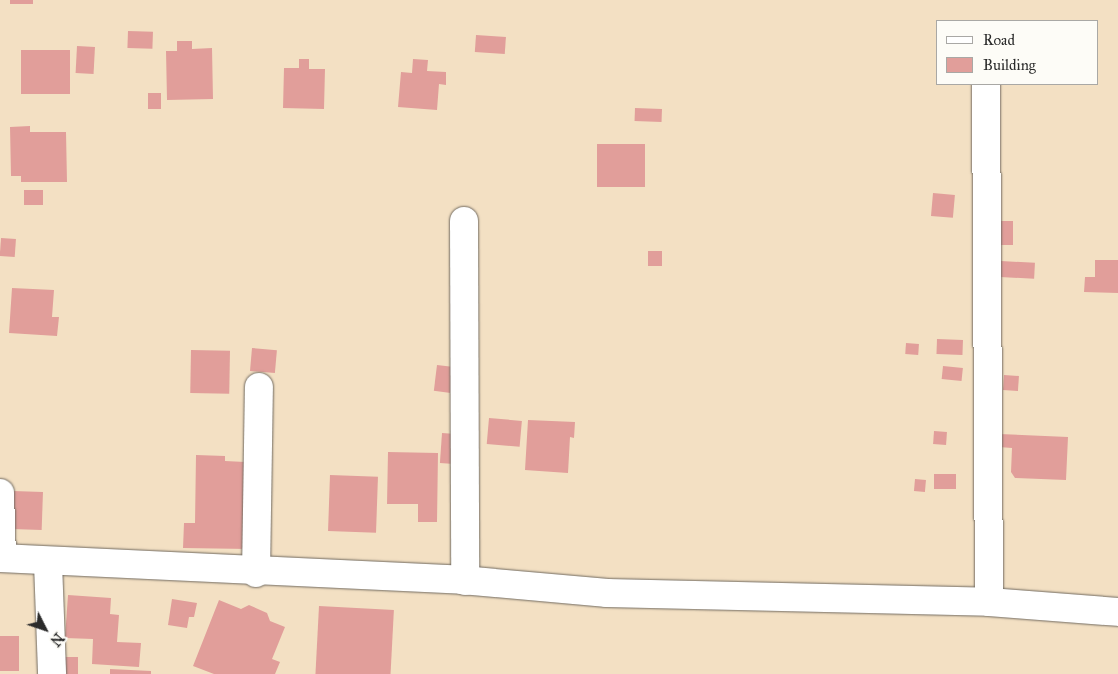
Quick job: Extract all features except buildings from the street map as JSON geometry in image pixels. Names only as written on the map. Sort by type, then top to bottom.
[{"type":"street","points":[[986,85],[989,602]]},
{"type":"street","points":[[464,221],[465,581]]},
{"type":"street","points":[[256,572],[259,387]]},
{"type":"street","points":[[0,493],[1,558],[48,562],[465,581],[607,593],[989,602],[1118,612]]},
{"type":"street","points":[[48,562],[52,674]]}]
